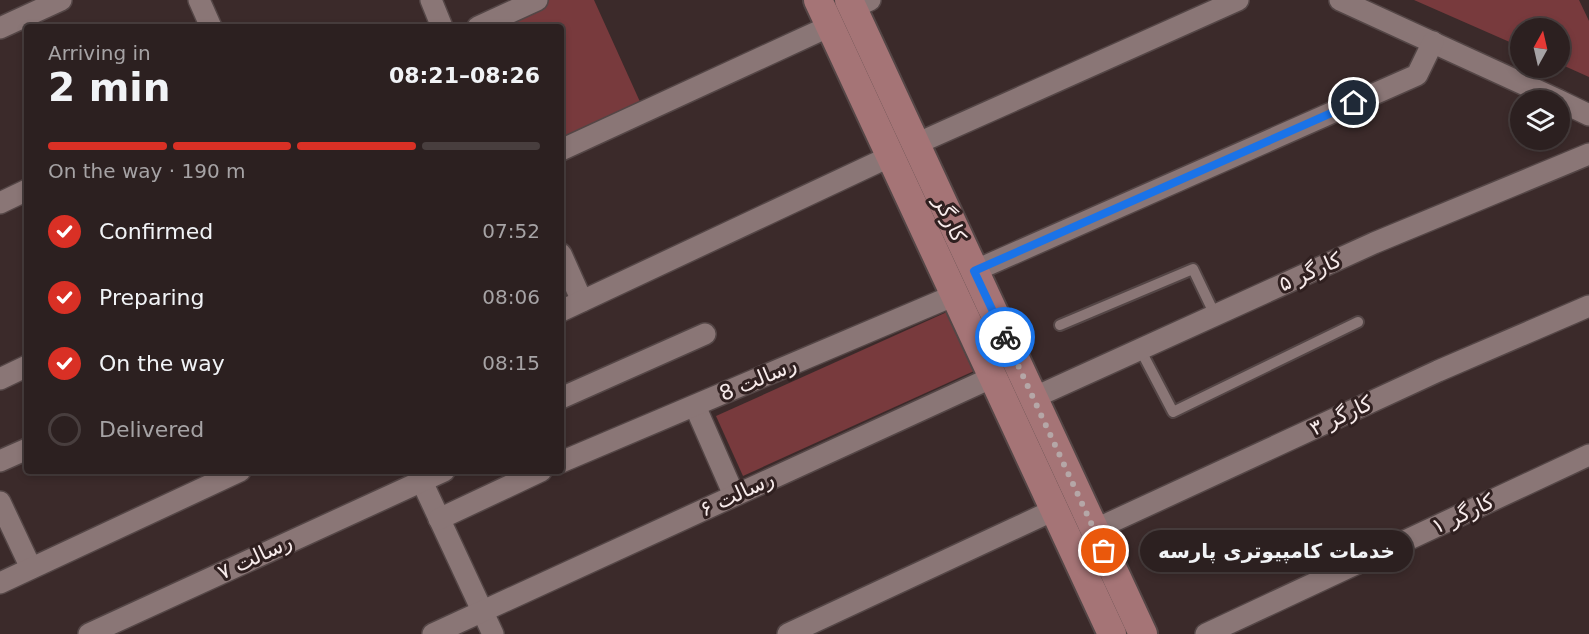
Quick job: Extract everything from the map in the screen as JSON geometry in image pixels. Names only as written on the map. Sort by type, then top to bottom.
[{"type":"street","points":[[0,28],[62,0]]},
{"type":"street","points":[[199,0],[210,24]]},
{"type":"street","points":[[431,0],[441,24]]},
{"type":"street","points":[[485,24],[537,0]]},
{"type":"street","name":"کارگر","points":[[818,0],[830,26],[974,271],[1033,398],[1054,510],[1112,634]]},
{"type":"street","points":[[564,310],[903,150],[1238,0]]},
{"type":"street","points":[[1340,0],[1536,90]]},
{"type":"street","name":"کارگر","points":[[857,3],[903,150],[955,295],[993,376],[1094,530],[1143,634]]},
{"type":"street","points":[[564,149],[830,26]]},
{"type":"street","points":[[974,271],[1417,75],[1433,42]]},
{"type":"street","points":[[1570,106],[1589,115]]},
{"type":"street","name":"کارگر ۵","points":[[1033,398],[1374,243],[1589,154]]},
{"type":"street","points":[[0,202],[24,191]]},
{"type":"street","points":[[564,261],[582,301]]},
{"type":"street","name":"رسالت 8","points":[[564,461],[955,295]]},
{"type":"street","name":"کارگر ۳","points":[[1094,530],[1438,371],[1589,306]]},
{"type":"street","points":[[564,397],[705,334]]},
{"type":"street","points":[[0,379],[24,367]]},
{"type":"street","name":"رسالت ۶","points":[[433,634],[993,376]]},
{"type":"street","points":[[694,406],[734,495]]},
{"type":"street","points":[[0,462],[24,450]]},
{"type":"street","name":"کارگر ۱","points":[[1206,634],[1589,455]]},
{"type":"street","points":[[0,583],[234,474]]},
{"type":"street","points":[[440,519],[530,474]]},
{"type":"street","points":[[419,476],[493,634]]},
{"type":"street","name":"رسالت ۷","points":[[89,634],[114,629],[419,476]]},
{"type":"street","points":[[1,508],[31,568]]},
{"type":"street","points":[[788,634],[1054,510]]},
{"type":"lane","points":[[1060,325],[1193,268],[1215,315]]},
{"type":"lane","points":[[1140,350],[1173,412],[1358,322]]},
{"type":"shaded area","points":[[518,0],[594,0],[641,104],[564,139],[564,24],[465,24]]},
{"type":"shaded area","points":[[1414,0],[1579,0],[1589,21],[1589,77],[1570,68],[1570,18],[1510,18],[1510,42]]},
{"type":"shaded area","points":[[947,312],[974,371],[743,476],[716,416]]},
{"type":"way so far","points":[[1005,337],[1104,551]]},
{"type":"place","name":"خدمات کامپیوتری پارسه","points":[[1104,551]]},
{"type":"route","points":[[1005,337],[974,271],[1354,103]]}]
